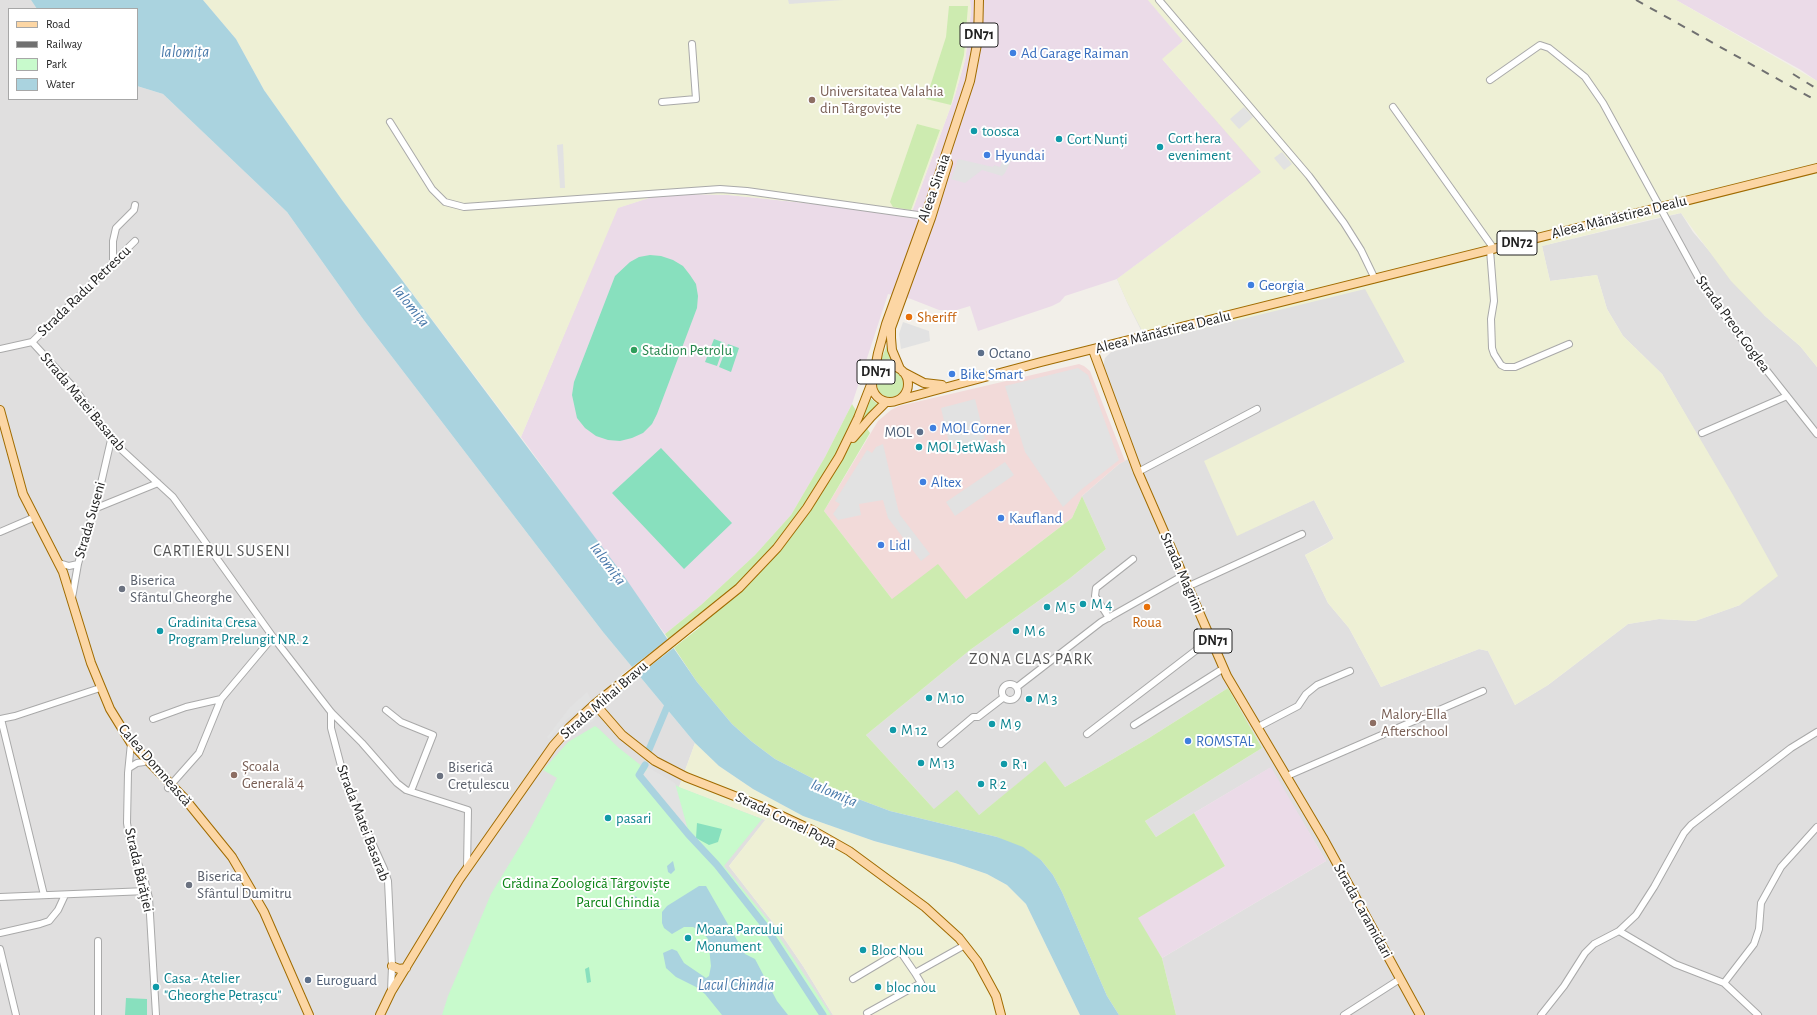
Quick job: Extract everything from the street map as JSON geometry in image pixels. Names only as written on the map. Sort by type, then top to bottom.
[{"type":"main road","name":"Aleea Sinaia","points":[[873,378],[878,353],[888,318],[925,216],[973,70],[979,31],[979,0]]},
{"type":"main road","name":"Aleea Sinaia","points":[[899,400],[906,392],[908,381],[894,356],[890,334],[931,218],[978,71],[984,30],[984,0]]},
{"type":"main road","name":"Aleea Mănăstirea Dealu","points":[[899,400],[951,385],[1817,168]]},
{"type":"main road","name":"Strada Magrini","points":[[1093,350],[1138,472],[1224,668],[1235,691],[1305,807]]},
{"type":"main road","name":"DN71","points":[[899,400],[886,402],[881,400],[874,392],[873,378],[878,370],[889,366],[901,370]]},
{"type":"main road","name":"Aleea Mănăstirea Dealu","points":[[901,370],[924,383],[951,385]]},
{"type":"main road","name":"Strada Mihai Bravu","points":[[839,457],[858,418],[873,378]]},
{"type":"main road","name":"Strada Mihai Bravu","points":[[381,1015],[394,984],[406,968],[467,868],[559,738],[607,694],[739,588],[777,548],[807,508],[839,457],[865,423],[886,402]]},
{"type":"main road","name":"Calea Domnească","points":[[0,410],[23,494],[48,552],[64,581],[72,600],[98,689]]},
{"type":"main road","name":"Calea Domnească","points":[[0,428],[19,494],[59,563],[98,689],[131,745],[217,837],[250,886],[269,924],[309,1015]]},
{"type":"main road","points":[[577,720],[592,712],[602,713],[602,703],[607,694]]},
{"type":"main road","name":"Strada Cornel Popa","points":[[595,704],[628,741],[647,756],[667,768],[765,808],[831,840],[925,907],[949,927],[965,945],[987,977],[996,996],[1002,1015]]},
{"type":"main road","points":[[131,745],[144,762],[170,786],[226,858],[259,914],[303,1015]]},
{"type":"main road","name":"Strada Caramidari","points":[[1305,807],[1420,1015]]},
{"type":"main road","points":[[392,966],[399,970],[406,968]]},
{"type":"street","points":[[1159,0],[1309,176],[1361,250],[1375,278]]},
{"type":"street","points":[[662,102],[696,99],[692,44]]},
{"type":"street","name":"Strada Preot Goglea","points":[[1490,80],[1540,45],[1549,48],[1590,83],[1603,103],[1692,269],[1710,297],[1817,434]]},
{"type":"street","points":[[1393,107],[1492,249],[1494,301],[1491,318],[1492,348],[1501,365],[1505,367],[1515,367],[1569,344]]},
{"type":"street","points":[[390,122],[432,189],[445,202],[464,207],[720,189],[762,193],[925,216]]},
{"type":"street","points":[[113,262],[113,241],[116,228],[134,210],[135,205]]},
{"type":"street","name":"Strada Radu Petrescu","points":[[32,342],[135,241]]},
{"type":"street","name":"Strada Matei Basarab","points":[[0,349],[32,342],[75,389],[112,440],[173,497],[274,637],[331,712],[331,728],[346,785],[388,881],[394,984]]},
{"type":"street","points":[[1702,433],[1787,396]]},
{"type":"street","points":[[1138,472],[1256,409]]},
{"type":"street","name":"Strada Suseni","points":[[72,600],[78,564],[112,440]]},
{"type":"street","points":[[94,509],[158,483]]},
{"type":"street","points":[[0,532],[33,518]]},
{"type":"street","points":[[1189,586],[1302,534]]},
{"type":"street","points":[[1109,618],[1095,596],[1096,588],[1133,560]]},
{"type":"street","points":[[59,563],[69,566],[78,564]]},
{"type":"street","points":[[1017,687],[1086,633],[1184,575]]},
{"type":"street","points":[[64,581],[75,576]]},
{"type":"street","points":[[170,786],[199,753],[221,699],[274,637]]},
{"type":"street","points":[[1087,734],[1212,638]]},
{"type":"street","points":[[1134,725],[1224,668]]},
{"type":"street","points":[[1258,727],[1298,706],[1306,694],[1317,685],[1350,671]]},
{"type":"street","points":[[1004,697],[1002,690],[1005,685],[1013,684],[1017,687]]},
{"type":"street","points":[[1004,697],[1011,700],[1016,698],[1018,692],[1017,687]]},
{"type":"street","points":[[44,895],[1,719],[15,716],[98,689]]},
{"type":"street","points":[[1287,776],[1483,691]]},
{"type":"street","points":[[940,744],[973,717],[978,717],[1004,697]]},
{"type":"street","points":[[153,718],[186,707],[221,699]]},
{"type":"street","points":[[386,710],[401,722],[433,735],[411,792]]},
{"type":"street","points":[[331,712],[362,743],[397,783],[411,792],[468,810],[467,868]]},
{"type":"street","points":[[1541,1015],[1564,986],[1586,952],[1594,944],[1619,931],[1636,915],[1654,887],[1684,833],[1691,825],[1792,748],[1817,732]]},
{"type":"street","name":"Strada Bărăției","points":[[131,745],[127,812],[129,834],[147,890],[150,906],[156,1015]]},
{"type":"street","points":[[129,768],[137,763],[144,762]]},
{"type":"street","points":[[1724,983],[1754,944],[1759,929],[1761,903],[1781,867],[1817,827]]},
{"type":"street","points":[[0,897],[147,890]]},
{"type":"street","points":[[0,933],[48,921],[58,910],[65,895]]},
{"type":"street","points":[[1619,931],[1675,964],[1724,983],[1758,1015]]},
{"type":"street","points":[[98,941],[98,1015]]},
{"type":"street","points":[[915,973],[965,945]]},
{"type":"street","points":[[0,949],[16,1015]]},
{"type":"street","points":[[853,979],[900,951],[920,983],[867,1013]]},
{"type":"street","points":[[1344,1015],[1400,979]]},
{"type":"shaded area","points":[[0,0],[31,0],[36,8],[8,8],[8,100],[138,100],[138,86],[163,94],[287,212],[363,319],[603,632],[695,743],[679,787],[766,820],[729,866],[775,925],[803,966],[833,1015],[0,1015]]},
{"type":"shaded area","points":[[788,0],[843,0],[789,4]]},
{"type":"shaded area","points":[[970,0],[1148,0],[1183,41],[1163,60],[1261,172],[1117,279],[1065,296],[1060,302],[1052,306],[978,331],[970,306],[957,310],[939,310],[911,299],[888,294],[852,404],[825,457],[791,515],[755,555],[701,605],[665,634],[521,437],[617,208],[652,197],[689,194],[729,195],[815,204],[910,217],[955,95],[965,60],[969,35],[971,10]]},
{"type":"shaded area","points":[[1148,0],[1203,0],[1317,139],[1405,362],[1370,380],[1237,535],[1314,500],[1334,539],[1305,555],[1328,603],[1349,628],[1381,687],[1479,649],[1488,651],[1515,705],[1548,685],[1628,624],[1659,619],[1695,621],[1740,605],[1710,458],[1662,374],[1623,336],[1607,309],[1597,275],[1550,281],[1542,246],[1681,213],[1693,232],[1765,316],[1800,346],[1817,367],[1817,1015],[1176,1015],[1162,958],[1326,861],[1270,768],[1156,837],[1145,821],[1262,748],[1228,688],[1149,738],[1065,787],[1045,762],[979,815],[934,809],[866,735],[970,650],[1069,579],[1106,549],[1082,496],[1119,464],[1135,455],[1104,367],[1104,362],[1105,358],[1111,352],[1147,342],[1117,279],[1235,192],[1183,41]]},
{"type":"shaded area","points":[[1676,0],[1817,0],[1817,81],[1801,70]]},
{"type":"shaded area","points":[[1244,107],[1253,117],[1239,129],[1230,119]]},
{"type":"shaded area","points":[[563,144],[565,188],[560,188],[557,145]]},
{"type":"shaded area","points":[[1006,152],[1014,155],[1002,176],[982,170],[965,183],[951,179],[958,159],[993,167],[994,165],[1000,167]]},
{"type":"shaded area","points":[[1282,152],[1292,164],[1284,170],[1274,158]]},
{"type":"shaded area","points":[[903,322],[929,331],[930,341],[901,349],[899,334]]},
{"type":"shaded area","points":[[1079,364],[1090,371],[1125,461],[1119,464],[1082,496],[1072,518],[966,599],[892,599],[824,511],[878,421],[891,410],[899,406]]},
{"type":"shaded area","points":[[1078,368],[1088,375],[1119,460],[1082,489],[1063,507],[1025,452],[1005,386]]},
{"type":"shaded area","points":[[975,399],[985,439],[950,447],[941,408]]},
{"type":"shaded area","points":[[883,444],[900,515],[930,554],[921,561],[888,518],[883,500],[859,504],[861,515],[838,520],[833,514],[840,504],[835,501],[867,450],[872,453],[876,447]]},
{"type":"shaded area","points":[[1005,462],[1014,475],[955,516],[946,502]]},
{"type":"shaded area","points":[[587,692],[591,700],[565,721],[549,739],[547,737],[570,707]]},
{"type":"shaded area","points":[[592,712],[596,719],[568,739],[566,737]]},
{"type":"shaded area","points":[[1271,767],[1326,861],[1162,958],[1137,918],[1225,866],[1194,813]]},
{"type":"shaded area","points":[[649,768],[675,783],[688,830],[658,796],[642,774]]},
{"type":"green space","points":[[203,0],[970,0],[971,10],[965,60],[955,95],[910,217],[815,204],[729,195],[689,194],[652,197],[618,208],[521,437],[342,200],[264,90],[236,39]]},
{"type":"green space","points":[[1148,0],[1676,0],[1817,81],[1817,367],[1800,346],[1765,316],[1731,281],[1681,213],[1542,246],[1550,281],[1597,275],[1607,309],[1623,336],[1662,374],[1733,495],[1778,576],[1740,605],[1695,621],[1659,619],[1628,624],[1548,685],[1515,705],[1488,651],[1479,649],[1381,687],[1349,628],[1328,603],[1305,555],[1325,545],[1334,538],[1314,500],[1237,536],[1204,461],[1405,362],[1365,289],[1148,342],[1117,279],[1261,172],[1162,59],[1183,41]]},
{"type":"green space","points":[[949,6],[968,6],[964,55],[951,105],[926,99],[946,37]]},
{"type":"green space","points":[[917,124],[940,130],[911,210],[893,207],[890,202]]},
{"type":"green space","name":"Stadion Petrolu","points":[[650,255],[661,256],[673,260],[683,266],[696,284],[698,296],[697,308],[652,424],[643,433],[632,438],[620,441],[608,440],[596,436],[585,428],[577,418],[572,395],[574,382],[615,276],[630,262],[639,257]]},
{"type":"green space","points":[[714,339],[725,343],[717,366],[705,362]]},
{"type":"green space","points":[[889,340],[892,359],[881,360]]},
{"type":"green space","points":[[728,344],[739,348],[731,372],[719,367]]},
{"type":"green space","points":[[890,371],[899,375],[903,384],[899,393],[890,397],[881,393],[877,384],[881,375]]},
{"type":"green space","points":[[870,398],[880,406],[863,422],[870,433],[824,511],[892,599],[938,564],[966,599],[1072,518],[1082,496],[1106,549],[1069,579],[970,650],[866,735],[934,809],[957,790],[979,815],[1045,761],[1065,787],[1149,738],[1228,688],[1262,748],[1145,821],[1156,837],[1194,813],[1225,866],[1138,918],[1162,958],[1176,1015],[1119,1015],[1107,996],[1062,892],[1053,875],[1041,860],[997,837],[890,811],[837,791],[775,759],[732,724],[697,682],[665,634],[701,605],[755,555],[791,515],[825,457],[852,404],[860,417]]},
{"type":"green space","points":[[661,448],[732,523],[684,569],[612,493]]},
{"type":"green space","name":"Parcul Chindia","points":[[595,726],[643,767],[679,787],[762,819],[724,866],[768,920],[831,1015],[442,1015],[448,996],[491,894],[528,833],[557,778],[543,770],[568,742]]},
{"type":"green space","points":[[695,743],[719,766],[753,789],[803,816],[874,841],[955,863],[987,874],[1007,885],[1026,904],[1080,1015],[833,1015],[803,966],[775,925],[729,866],[765,820],[679,787]]},
{"type":"green space","points":[[697,823],[722,829],[718,842],[709,845],[696,838]]},
{"type":"green space","points":[[589,967],[591,982],[587,983],[585,969]]},
{"type":"green space","points":[[126,998],[147,999],[147,1015],[125,1015]]},
{"type":"water","name":"Ialomița","points":[[31,0],[203,0],[236,39],[264,90],[342,200],[624,576],[697,682],[732,724],[775,759],[837,791],[890,811],[997,837],[1023,847],[1041,860],[1053,875],[1062,892],[1107,996],[1119,1015],[1080,1015],[1026,904],[1007,885],[987,874],[955,863],[874,841],[803,816],[753,789],[719,766],[695,743],[603,632],[363,319],[287,212],[163,94],[138,86],[138,8],[36,8]]},
{"type":"water","points":[[673,861],[675,870],[671,874],[668,872],[667,866]]},
{"type":"water","name":"Lacul Chindia","points":[[699,886],[706,886],[745,954],[755,959],[777,1001],[788,1015],[722,1015],[705,994],[696,987],[676,977],[666,968],[663,953],[672,949],[677,951],[684,963],[706,978],[709,976],[711,966],[708,939],[702,932],[693,927],[684,927],[672,934],[664,928],[662,923],[662,912],[667,906]]},
{"type":"water","points":[[634,896],[637,897],[637,902],[630,909],[620,910],[615,907],[619,902],[631,899]]},
{"type":"pier","points":[[694,619],[700,627],[625,686],[618,678]]},
{"type":"waterway","points":[[648,752],[670,700]]},
{"type":"waterway","points":[[645,765],[639,775],[688,834],[717,865],[765,926],[823,1015]]},
{"type":"railway","points":[[1636,0],[1817,101]]},
{"type":"railway","points":[[1793,74],[1817,89]]},
{"type":"place","name":"Ad Garage Raiman","points":[[1013,53]]},
{"type":"place","name":"Universitatea Valahia din Târgoviște","points":[[812,100]]},
{"type":"place","name":"toosca","points":[[974,131]]},
{"type":"place","name":"Cort Nunți","points":[[1059,139]]},
{"type":"place","name":"Cort hera eveniment","points":[[1160,147]]},
{"type":"place","name":"Hyundai","points":[[987,155]]},
{"type":"place","name":"Georgia","points":[[1251,285]]},
{"type":"place","name":"Sheriff","points":[[909,317]]},
{"type":"place","name":"Stadion Petrolu","points":[[634,350]]},
{"type":"place","name":"Octano","points":[[981,353]]},
{"type":"place","name":"Bike Smart","points":[[952,374]]},
{"type":"place","name":"MOL Corner","points":[[933,428]]},
{"type":"place","name":"MOL","points":[[920,432]]},
{"type":"place","name":"MOL JetWash","points":[[919,447]]},
{"type":"place","name":"Altex","points":[[923,482]]},
{"type":"place","name":"Kaufland","points":[[1001,518]]},
{"type":"place","name":"Lidl","points":[[881,545]]},
{"type":"place","name":"Biserica Sfântul Gheorghe","points":[[122,589]]},
{"type":"place","name":"M 4","points":[[1083,604]]},
{"type":"place","name":"M 5","points":[[1047,607]]},
{"type":"place","name":"Roua","points":[[1147,607]]},
{"type":"place","name":"Gradinita Cresa Program Prelungit NR. 2","points":[[160,631]]},
{"type":"place","name":"M 6","points":[[1016,631]]},
{"type":"place","name":"M 10","points":[[929,698]]},
{"type":"place","name":"M 3","points":[[1029,699]]},
{"type":"place","name":"Malory-Ella Afterschool","points":[[1373,723]]},
{"type":"place","name":"M 9","points":[[992,724]]},
{"type":"place","name":"M 12","points":[[893,730]]},
{"type":"place","name":"ROMSTAL","points":[[1188,741]]},
{"type":"place","name":"M 13","points":[[921,763]]},
{"type":"place","name":"R 1","points":[[1004,764]]},
{"type":"place","name":"Școala Generală 4","points":[[234,775]]},
{"type":"place","name":"Biserică Crețulescu","points":[[440,776]]},
{"type":"place","name":"R 2","points":[[981,784]]},
{"type":"place","name":"pasari","points":[[608,818]]},
{"type":"place","name":"Biserica Sfântul Dumitru","points":[[189,885]]},
{"type":"place","name":"Moara Parcului Monument","points":[[688,938]]},
{"type":"place","name":"Bloc Nou","points":[[863,950]]},
{"type":"place","name":"Euroguard","points":[[308,980]]},
{"type":"place","name":"Casa - Atelier \"Gheorghe Petrașcu\"","points":[[156,987]]},
{"type":"place","name":"bloc nou","points":[[878,987]]},
{"type":"district","name":"CARTIERUL SUSENI","points":[[222,551]]},
{"type":"district","name":"ZONA CLAS PARK","points":[[1031,659]]},
{"type":"park label","name":"Grădina Zoologică Târgoviște","points":[[586,883]]}]
